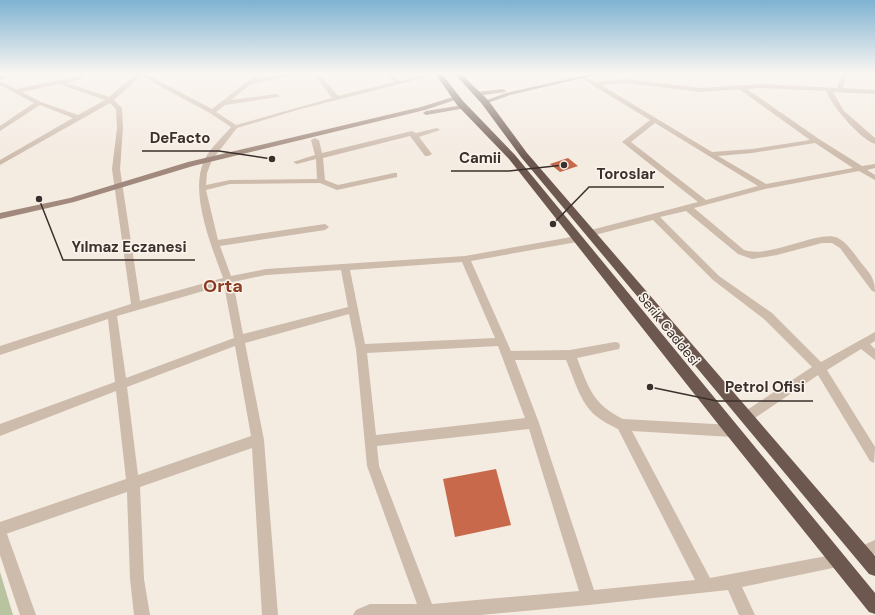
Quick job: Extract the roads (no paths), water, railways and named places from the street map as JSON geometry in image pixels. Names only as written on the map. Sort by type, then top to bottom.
[{"type":"highway","name":"Serik Caddesi","points":[[471,102],[524,155],[748,416],[869,550],[875,568]]},
{"type":"highway","name":"Serik Caddesi","points":[[471,102],[512,157],[577,239],[875,606]]},
{"type":"main road","points":[[0,216],[118,189],[206,162],[423,109],[445,102]]},
{"type":"main road","points":[[206,162],[315,140],[425,113],[475,106],[487,102]]},
{"type":"street","points":[[35,102],[79,118]]},
{"type":"street","points":[[0,163],[107,102]]},
{"type":"street","points":[[112,102],[119,108],[120,128],[116,169],[136,306]]},
{"type":"street","points":[[193,102],[235,127]]},
{"type":"street","points":[[212,112],[226,102]]},
{"type":"street","points":[[223,104],[238,102]]},
{"type":"street","points":[[270,615],[258,440],[228,280],[215,244],[202,188],[203,173],[206,162],[235,127],[323,102]]},
{"type":"street","points":[[624,102],[765,187]]},
{"type":"street","points":[[762,102],[816,141],[875,178]]},
{"type":"street","points":[[834,102],[875,142]]},
{"type":"street","points":[[0,129],[39,104]]},
{"type":"street","points":[[655,120],[626,142],[704,203]]},
{"type":"street","points":[[414,136],[437,130]]},
{"type":"street","points":[[297,162],[412,133],[428,154]]},
{"type":"street","points":[[315,140],[319,156],[321,181]]},
{"type":"street","points":[[712,154],[752,151],[816,141]]},
{"type":"street","points":[[591,233],[765,187],[875,166]]},
{"type":"street","points":[[202,188],[230,182],[321,181],[337,188],[394,175]]},
{"type":"street","points":[[688,208],[741,252],[752,256],[777,252],[822,240],[834,240],[843,246],[875,288]]},
{"type":"street","points":[[654,216],[716,278],[768,316],[820,368],[874,457]]},
{"type":"street","points":[[215,244],[239,238],[325,227]]},
{"type":"street","points":[[0,351],[21,342],[112,313],[228,280],[266,272],[465,259],[577,239]]},
{"type":"street","points":[[465,259],[508,356],[533,423],[589,598]]},
{"type":"street","points":[[345,267],[361,349],[370,442],[374,466],[427,612]]},
{"type":"street","points":[[0,430],[239,340],[353,309]]},
{"type":"street","points":[[112,313],[134,483],[137,579],[142,615]]},
{"type":"street","points":[[748,416],[820,368],[875,336]]},
{"type":"street","points":[[361,349],[501,342]]},
{"type":"street","points":[[862,344],[875,355]]},
{"type":"street","points":[[508,356],[570,355],[615,346]]},
{"type":"street","points":[[570,355],[582,384],[594,406],[609,418],[622,425],[732,431]]},
{"type":"street","points":[[370,442],[533,423]]},
{"type":"street","points":[[622,425],[706,586]]},
{"type":"street","points":[[0,529],[258,440]]},
{"type":"street","points":[[0,534],[28,615]]},
{"type":"street","points":[[360,615],[370,612],[427,612],[706,586],[837,561]]},
{"type":"street","points":[[732,582],[747,615]]},
{"type":"place","name":"DeFacto","points":[[272,159]]},
{"type":"place","name":"Camii","points":[[564,165]]},
{"type":"place","name":"Yılmaz Eczanesi","points":[[39,199]]},
{"type":"place","name":"Toroslar","points":[[553,224]]},
{"type":"place","name":"Petrol Ofisi","points":[[650,387]]},
{"type":"district","name":"Orta","points":[[223,286]]}]
